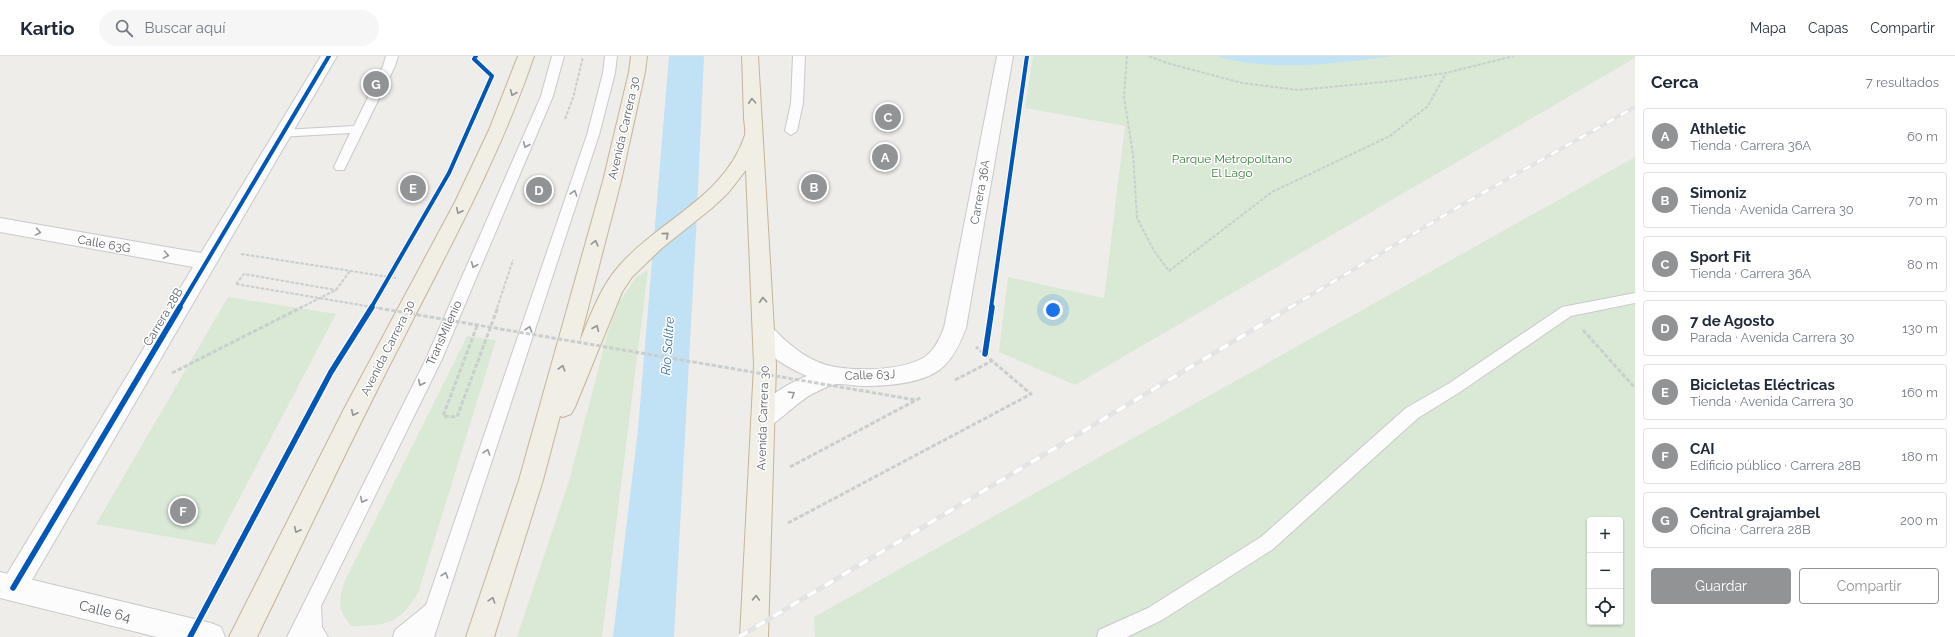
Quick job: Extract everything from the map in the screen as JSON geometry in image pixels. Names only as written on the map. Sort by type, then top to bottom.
[{"type":"highway","name":"Avenida Carrera 30","points":[[244,637],[367,387],[423,282],[480,168],[516,89],[526,56]]},
{"type":"highway","name":"Avenida Carrera 30","points":[[480,637],[532,480],[612,181],[637,72],[639,56]]},
{"type":"highway","name":"Avenida Carrera 30","points":[[750,56],[764,334],[763,420],[754,637]]},
{"type":"highway","points":[[532,480],[613,289],[622,274],[636,260],[722,189],[736,172],[744,158],[754,132]]},
{"type":"street","name":"Carrera 28B","points":[[6,587],[211,256],[329,56]]},
{"type":"street","name":"Carrera 36A","points":[[955,328],[1005,56]]},
{"type":"street","name":"Calle 63G","points":[[0,225],[211,256]]},
{"type":"street","name":"Calle 63J","points":[[764,334],[777,347],[793,358],[814,369],[835,376],[893,376],[916,370],[934,362],[948,346],[955,328]]},
{"type":"street","name":"Calle 63J","points":[[763,420],[780,402],[805,386],[835,376]]},
{"type":"street","name":"Calle 64","points":[[6,587],[210,637]]},
{"type":"lane","points":[[340,168],[360,129],[389,66],[392,56]]},
{"type":"lane","name":"TransMilenio","points":[[296,637],[434,359],[539,115],[558,56]]},
{"type":"lane","points":[[425,637],[432,612],[519,360],[593,135],[609,73],[611,56]]},
{"type":"lane","points":[[791,131],[797,103],[799,56]]},
{"type":"lane","points":[[283,134],[360,129]]},
{"type":"lane","points":[[1106,637],[1155,614],[1267,543],[1412,413],[1454,388],[1567,311],[1635,298]]},
{"type":"lane","name":"TransMilenio","points":[[312,603],[313,631],[319,637]]},
{"type":"lane","points":[[402,637],[432,612]]},
{"type":"path","points":[[1127,56],[1124,97],[1134,154],[1137,218],[1154,251],[1169,271],[1272,192],[1390,136],[1428,106],[1446,73]]},
{"type":"path","points":[[1149,56],[1167,63],[1242,83],[1298,90],[1393,82],[1446,73],[1514,56]]},
{"type":"path","points":[[565,119],[583,57]]},
{"type":"path","points":[[211,256],[350,271],[423,282]]},
{"type":"path","points":[[478,326],[443,416],[457,417],[501,298],[512,260]]},
{"type":"path","points":[[170,374],[336,290],[350,271]]},
{"type":"path","points":[[386,284],[394,271]]},
{"type":"path","points":[[336,290],[244,274],[236,284],[916,400],[790,467]]},
{"type":"path","points":[[369,311],[373,304]]},
{"type":"path","points":[[1567,311],[1635,388]]},
{"type":"path","points":[[788,523],[1031,394],[955,328]]},
{"type":"path","points":[[984,354],[986,346]]},
{"type":"path","points":[[956,380],[992,361]]},
{"type":"green space","name":"Parque Metropolitano El Lago","points":[[1033,56],[1635,56],[1635,58],[1075,385],[999,352],[1008,277],[1104,298],[1125,126],[1025,108]]},
{"type":"green space","points":[[1635,157],[1635,637],[815,637],[814,617]]},
{"type":"green space","points":[[648,270],[602,637],[517,637],[569,481],[608,332],[619,303],[636,277]]},
{"type":"green space","points":[[228,297],[336,314],[215,545],[96,524]]},
{"type":"green space","points":[[467,336],[496,340],[418,593],[398,617],[390,621],[383,624],[351,626],[343,614],[340,605],[345,580]]},
{"type":"water","name":"Río Salitre","points":[[669,56],[704,56],[674,637],[613,637],[638,430]]},
{"type":"water","points":[[1217,56],[1393,56],[1327,64],[1282,65],[1238,61]]},
{"type":"railway","points":[[1289,308],[1465,203],[1635,107]]},
{"type":"railway","points":[[739,637],[1291,307]]},
{"type":"cycle path","points":[[13,588],[329,56]]},
{"type":"cycle path","points":[[190,637],[331,372],[390,278],[449,173],[492,76],[474,59],[476,56]]},
{"type":"cycle path","points":[[985,354],[1027,56]]},
{"type":"place","name":"Central grajambel","points":[[376,84]]},
{"type":"place","name":"Sport Fit","points":[[888,117]]},
{"type":"place","name":"Athletic","points":[[885,157]]},
{"type":"place","name":"Simoniz","points":[[814,187]]},
{"type":"place","name":"Bicicletas Eléctricas","points":[[413,188]]},
{"type":"place","name":"7 de Agosto","points":[[539,190]]},
{"type":"place","name":"CAI","points":[[183,511]]}]
